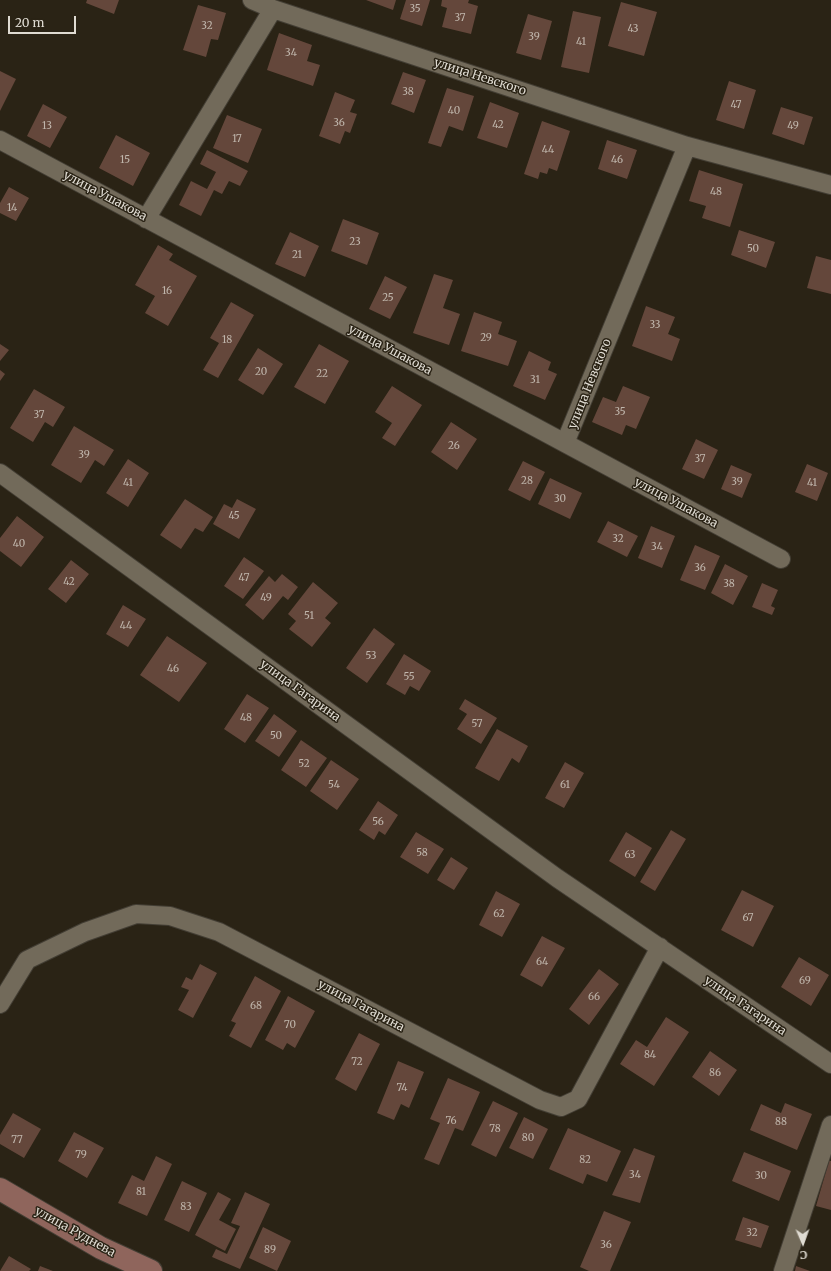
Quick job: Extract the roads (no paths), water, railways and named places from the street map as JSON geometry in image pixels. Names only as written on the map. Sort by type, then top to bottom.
[{"type":"street","name":"улица Невского","points":[[252,0],[273,9],[687,146],[831,185]]},
{"type":"street","points":[[146,219],[273,9]]},
{"type":"street","name":"улица Ушакова","points":[[0,140],[781,559]]},
{"type":"street","name":"улица Невского","points":[[565,443],[687,146]]},
{"type":"street","name":"улица Гагарина","points":[[0,473],[557,878],[831,1064]]},
{"type":"street","name":"улица Гагарина","points":[[0,1004],[27,960],[85,932],[136,914],[170,916],[219,932],[540,1100],[561,1107],[578,1099],[660,947]]},
{"type":"street","points":[[783,1271],[831,1125]]},
{"type":"street","name":"улица Руднева","points":[[0,1189],[101,1248],[151,1271]]}]
